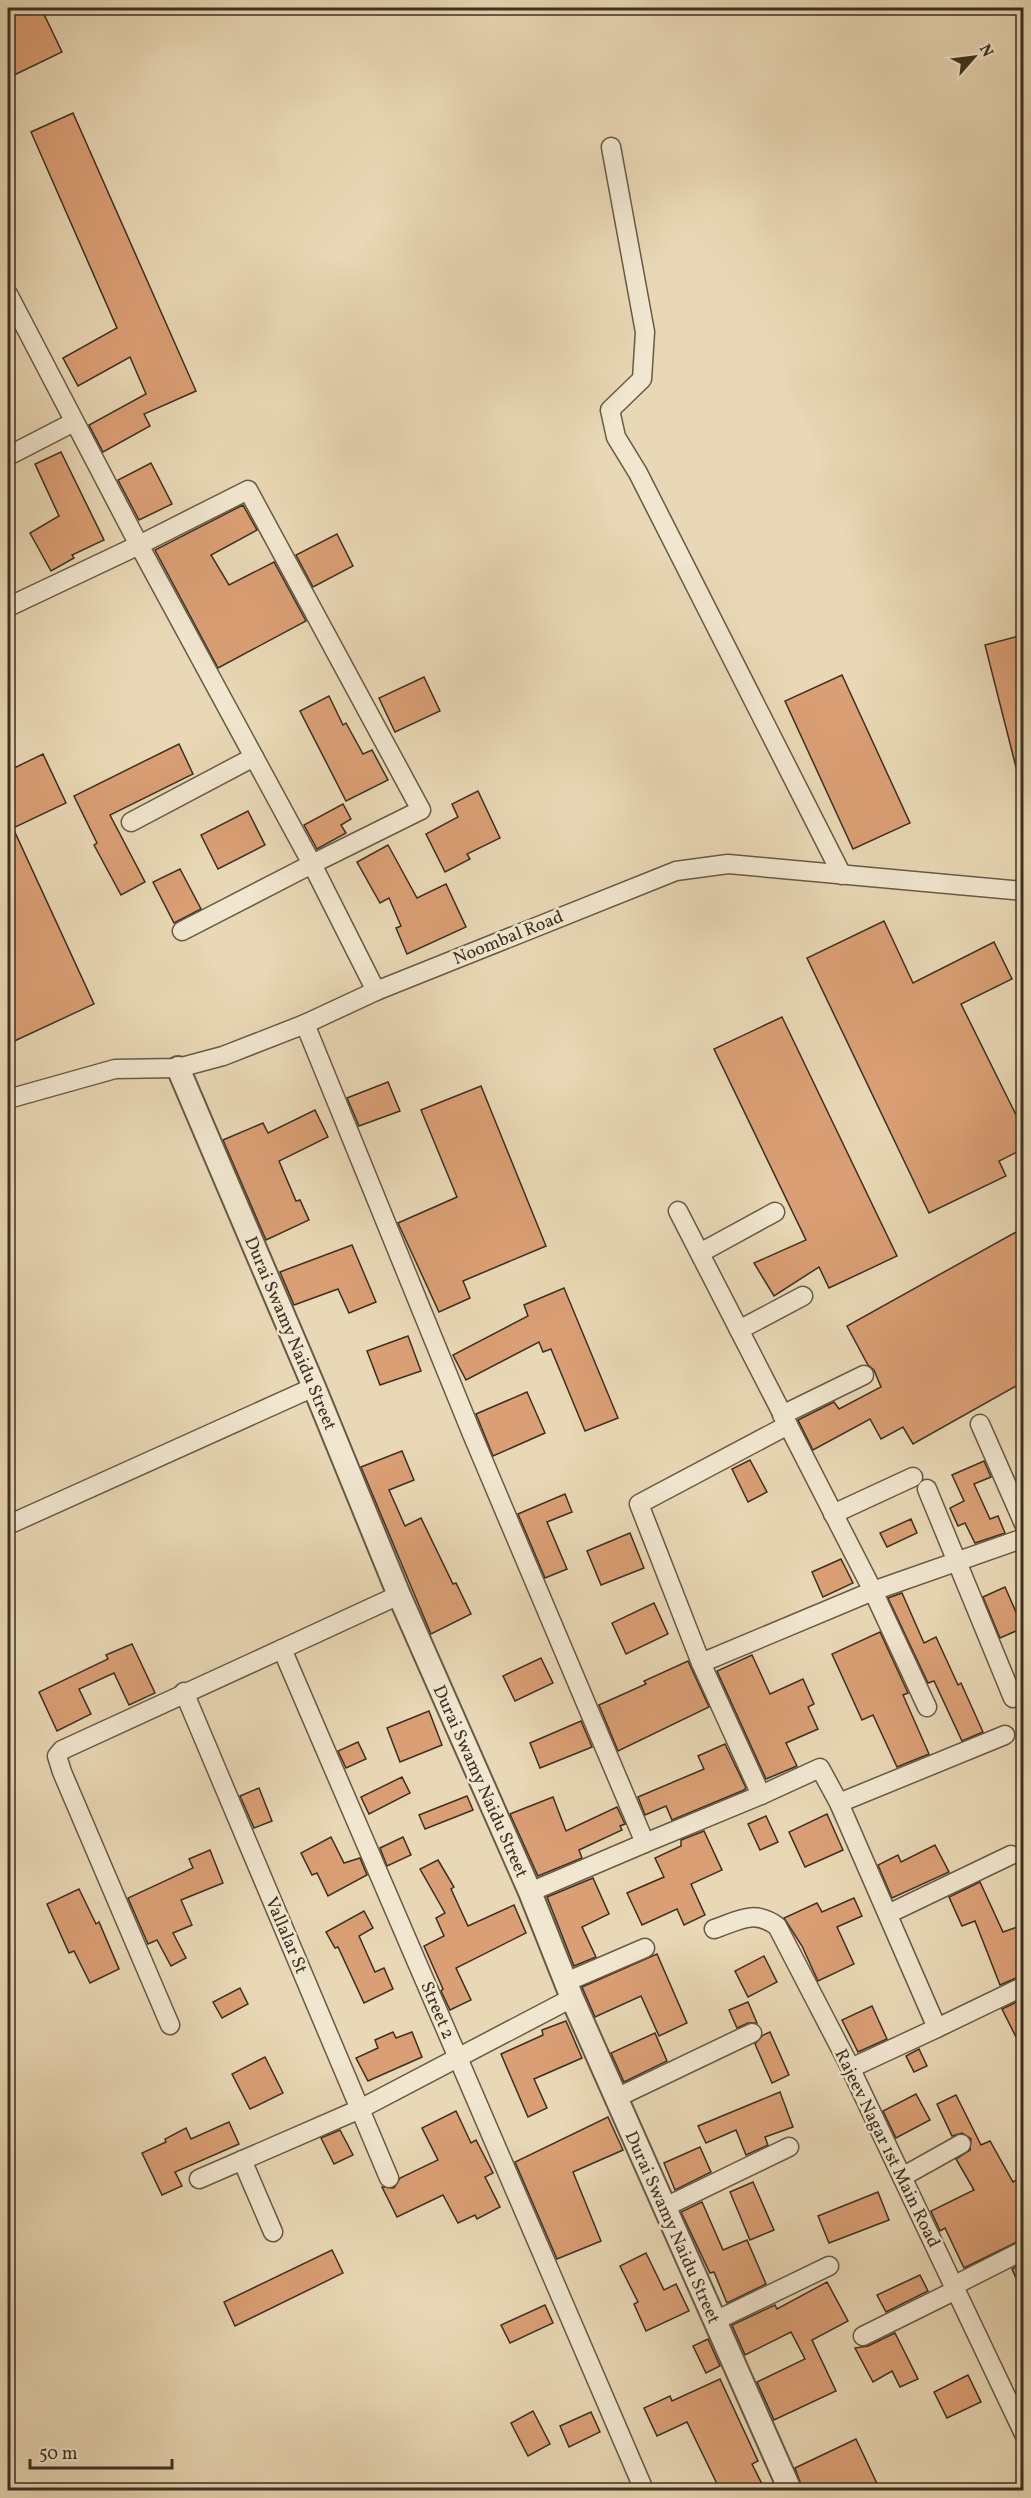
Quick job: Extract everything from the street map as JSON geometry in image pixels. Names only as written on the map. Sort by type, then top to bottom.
[{"type":"street","points":[[612,147],[645,332],[642,379],[610,410],[616,436],[638,473],[842,875]]},
{"type":"street","points":[[8,294],[139,545],[312,864],[376,991]]},
{"type":"street","points":[[8,456],[74,422]]},
{"type":"street","points":[[8,607],[248,490],[421,810],[182,931]]},
{"type":"street","points":[[130,822],[254,757]]},
{"type":"street","name":"Noombal Road","points":[[8,1099],[115,1069],[178,1068],[224,1056],[305,1024],[376,991],[676,871],[728,864],[1023,891]]},
{"type":"street","points":[[305,1024],[472,1434],[645,1842]]},
{"type":"street","name":"Durai Swamy Naidu Street","points":[[178,1068],[314,1387],[399,1595],[530,1892],[616,2098],[790,2490]]},
{"type":"street","points":[[678,1210],[873,1591],[927,1707]]},
{"type":"street","points":[[700,1253],[775,1212]]},
{"type":"street","points":[[739,1330],[803,1296]]},
{"type":"street","points":[[761,1795],[701,1663],[639,1504],[864,1375]]},
{"type":"street","points":[[8,1525],[314,1387]]},
{"type":"street","points":[[980,1424],[1023,1524]]},
{"type":"street","points":[[833,1514],[920,1483],[957,1561],[1013,1698]]},
{"type":"street","points":[[701,1663],[873,1591],[1023,1538]]},
{"type":"street","points":[[170,2025],[66,1783],[57,1756],[62,1750],[184,1692],[399,1595]]},
{"type":"street","name":"Street 2","points":[[282,1649],[644,2490]]},
{"type":"street","name":"Vallalar St","points":[[184,1692],[389,2178]]},
{"type":"street","points":[[839,1803],[1005,1735]]},
{"type":"street","points":[[530,1892],[820,1768],[839,1803],[936,2028]]},
{"type":"street","points":[[888,1914],[1011,1855]]},
{"type":"street","name":"Rajeev Nagar 1st Main Road","points":[[714,1929],[752,1916],[766,1918],[777,1926],[850,2068],[954,2288],[1016,2399],[1023,2434]]},
{"type":"street","points":[[199,2179],[360,2109],[458,2056],[645,1948]]},
{"type":"street","points":[[850,2068],[1023,1986]]},
{"type":"street","points":[[616,2098],[752,2033]]},
{"type":"street","points":[[902,2177],[961,2144]]},
{"type":"street","points":[[665,2207],[789,2147]]},
{"type":"street","points":[[242,2160],[273,2232]]},
{"type":"street","points":[[863,2336],[1023,2250]]},
{"type":"street","points":[[715,2321],[829,2266]]},
{"type":"building","points":[[8,8],[41,8],[62,52],[8,78]]},
{"type":"building","points":[[73,113],[196,391],[144,414],[150,426],[103,452],[89,425],[146,394],[130,357],[78,386],[63,358],[117,328],[31,132]]},
{"type":"building","points":[[61,452],[104,540],[72,555],[74,558],[51,571],[30,533],[59,516],[35,464]]},
{"type":"building","points":[[151,463],[172,504],[139,520],[118,480]]},
{"type":"building","points":[[243,505],[257,530],[211,555],[229,585],[274,562],[306,621],[218,668],[155,550]]},
{"type":"building","points":[[337,534],[353,566],[313,587],[296,555]]},
{"type":"building","points":[[1023,635],[1023,774],[1018,775],[985,645]]},
{"type":"building","points":[[842,675],[910,823],[853,849],[785,701]]},
{"type":"building","points":[[424,677],[440,711],[395,732],[379,698]]},
{"type":"building","points":[[329,696],[343,725],[346,723],[363,754],[372,750],[388,780],[346,801],[300,711]]},
{"type":"building","points":[[179,744],[193,774],[110,815],[145,882],[121,895],[94,845],[97,843],[74,796]]},
{"type":"building","points":[[43,754],[66,803],[13,828],[94,1004],[8,1044],[8,771]]},
{"type":"building","points":[[478,791],[500,838],[467,854],[470,859],[445,872],[426,834],[458,817],[452,804]]},
{"type":"building","points":[[343,804],[351,819],[341,825],[346,833],[317,849],[304,825]]},
{"type":"building","points":[[248,811],[265,845],[218,869],[201,835]]},
{"type":"building","points":[[388,845],[417,898],[446,884],[466,927],[407,954],[396,928],[401,926],[389,898],[380,903],[357,862]]},
{"type":"building","points":[[180,869],[201,909],[174,923],[153,882]]},
{"type":"building","points":[[884,921],[913,983],[994,942],[1012,979],[961,1004],[1023,1129],[1023,1149],[999,1161],[1006,1176],[929,1213],[807,958]]},
{"type":"building","points":[[782,1017],[897,1256],[829,1288],[819,1267],[774,1296],[754,1263],[806,1240],[714,1049]]},
{"type":"building","points":[[388,1082],[400,1111],[359,1126],[347,1098]]},
{"type":"building","points":[[481,1086],[546,1246],[463,1281],[470,1298],[439,1312],[398,1223],[457,1197],[421,1110]]},
{"type":"building","points":[[315,1110],[328,1137],[279,1161],[296,1201],[300,1200],[309,1220],[266,1240],[223,1140],[263,1123],[268,1133]]},
{"type":"building","points":[[1016,1232],[1023,1246],[1023,1382],[913,1444],[903,1427],[881,1439],[870,1419],[813,1450],[798,1420],[834,1402],[839,1409],[881,1387],[874,1370],[868,1365],[847,1326]]},
{"type":"building","points":[[352,1245],[376,1302],[349,1313],[338,1289],[294,1305],[280,1272]]},
{"type":"building","points":[[564,1288],[618,1418],[585,1431],[551,1349],[543,1352],[539,1342],[466,1380],[453,1355],[528,1316],[524,1305]]},
{"type":"building","points":[[408,1336],[421,1371],[380,1385],[367,1351]]},
{"type":"building","points":[[527,1392],[545,1433],[493,1456],[476,1414]]},
{"type":"building","points":[[402,1451],[414,1480],[389,1490],[405,1526],[421,1518],[453,1584],[456,1583],[471,1614],[431,1634],[361,1467]]},
{"type":"building","points":[[750,1460],[767,1492],[748,1502],[732,1469]]},
{"type":"building","points":[[984,1461],[991,1477],[974,1484],[990,1519],[998,1516],[1005,1533],[975,1543],[965,1523],[958,1526],[950,1508],[964,1501],[952,1475]]},
{"type":"building","points":[[565,1494],[572,1512],[547,1522],[567,1569],[545,1578],[518,1514]]},
{"type":"building","points":[[911,1519],[917,1533],[887,1547],[880,1533]]},
{"type":"building","points":[[630,1533],[644,1568],[601,1585],[587,1551]]},
{"type":"building","points":[[841,1559],[853,1583],[823,1597],[812,1572]]},
{"type":"building","points":[[1005,1587],[1023,1628],[1000,1638],[983,1597]]},
{"type":"building","points":[[902,1593],[924,1643],[936,1637],[958,1685],[961,1683],[983,1732],[962,1741],[934,1681],[928,1683],[888,1598]]},
{"type":"building","points":[[654,1603],[668,1634],[626,1654],[612,1623]]},
{"type":"building","points":[[880,1632],[908,1693],[903,1695],[929,1754],[897,1767],[873,1715],[862,1720],[832,1654]]},
{"type":"building","points":[[132,1644],[155,1693],[129,1705],[114,1673],[79,1689],[91,1714],[57,1731],[39,1692],[108,1659],[106,1655]]},
{"type":"building","points":[[752,1655],[770,1694],[803,1679],[814,1704],[808,1707],[818,1729],[786,1743],[797,1766],[766,1779],[717,1671]]},
{"type":"building","points":[[541,1658],[553,1683],[515,1701],[503,1676]]},
{"type":"building","points":[[688,1661],[709,1707],[618,1751],[599,1705],[646,1684],[644,1681]]},
{"type":"building","points":[[429,1711],[442,1745],[400,1762],[387,1728]]},
{"type":"building","points":[[581,1721],[592,1747],[540,1768],[530,1743]]},
{"type":"building","points":[[358,1742],[366,1759],[346,1768],[338,1751]]},
{"type":"building","points":[[725,1744],[746,1788],[744,1790],[672,1820],[666,1806],[645,1815],[638,1797],[704,1769],[698,1756]]},
{"type":"building","points":[[402,1777],[410,1793],[369,1814],[361,1797]]},
{"type":"building","points":[[259,1788],[272,1821],[254,1828],[240,1796]]},
{"type":"building","points":[[467,1796],[473,1810],[425,1829],[419,1815]]},
{"type":"building","points":[[553,1797],[566,1831],[617,1807],[625,1824],[620,1826],[622,1830],[579,1850],[582,1858],[538,1876],[510,1814]]},
{"type":"building","points":[[827,1814],[843,1850],[805,1867],[789,1832]]},
{"type":"building","points":[[766,1816],[778,1842],[760,1850],[748,1824]]},
{"type":"building","points":[[704,1831],[722,1870],[691,1884],[705,1915],[684,1925],[677,1909],[642,1925],[627,1893],[664,1877],[655,1858],[681,1846],[681,1840]]},
{"type":"building","points":[[331,1837],[344,1863],[360,1858],[367,1875],[328,1896],[317,1873],[312,1875],[301,1853]]},
{"type":"building","points":[[403,1837],[411,1855],[387,1866],[380,1848]]},
{"type":"building","points":[[935,1845],[949,1872],[892,1898],[878,1865],[898,1855],[901,1862]]},
{"type":"building","points":[[210,1850],[223,1883],[181,1900],[192,1925],[173,1933],[186,1958],[171,1966],[157,1940],[148,1944],[128,1898],[193,1868],[189,1859]]},
{"type":"building","points":[[438,1860],[454,1887],[451,1889],[468,1926],[514,1905],[526,1933],[456,1968],[471,2000],[450,2010],[424,1946],[444,1936],[436,1918],[445,1913],[420,1869]]},
{"type":"building","points":[[593,1878],[609,1914],[582,1927],[596,1957],[574,1966],[547,1897]]},
{"type":"building","points":[[980,1882],[1003,1932],[1023,1925],[1023,1975],[1000,1985],[975,1921],[962,1926],[949,1897]]},
{"type":"building","points":[[79,1889],[96,1924],[99,1922],[119,1969],[90,1983],[74,1951],[69,1953],[47,1904]]},
{"type":"building","points":[[854,1898],[862,1916],[837,1927],[854,1964],[818,1981],[802,1946],[784,1918],[817,1903],[822,1912]]},
{"type":"building","points":[[364,1911],[373,1928],[359,1936],[375,1972],[384,1968],[393,1989],[364,2003],[338,1947],[335,1948],[326,1932]]},
{"type":"building","points":[[657,1954],[687,2023],[659,2036],[641,1996],[595,2017],[582,1987]]},
{"type":"building","points":[[764,1956],[777,1982],[748,1997],[735,1971]]},
{"type":"building","points":[[240,1988],[248,2004],[222,2018],[213,2002]]},
{"type":"building","points":[[1023,1999],[1023,2051],[1002,2009]]},
{"type":"building","points":[[748,2002],[757,2023],[748,2023],[737,2028],[729,2010]]},
{"type":"building","points":[[872,2006],[887,2039],[858,2052],[842,2020]]},
{"type":"building","points":[[566,2021],[582,2058],[534,2079],[547,2108],[528,2117],[501,2054],[543,2035],[542,2030]]},
{"type":"building","points":[[393,2032],[396,2038],[412,2032],[422,2057],[368,2081],[356,2058],[378,2048],[375,2040]]},
{"type":"building","points":[[770,2032],[789,2075],[772,2083],[755,2044],[763,2035]]},
{"type":"building","points":[[655,2033],[667,2061],[624,2082],[611,2053]]},
{"type":"building","points":[[919,2049],[927,2066],[914,2072],[906,2056]]},
{"type":"building","points":[[265,2057],[283,2093],[250,2109],[232,2074]]},
{"type":"building","points":[[780,2092],[793,2127],[765,2137],[768,2145],[746,2155],[736,2130],[706,2143],[698,2126]]},
{"type":"building","points":[[916,2094],[930,2120],[896,2138],[883,2111]]},
{"type":"building","points":[[956,2095],[981,2145],[990,2141],[1013,2182],[1023,2176],[1023,2239],[964,2268],[945,2228],[940,2231],[931,2211],[974,2190],[956,2159],[970,2150],[971,2139],[962,2133],[952,2136],[937,2104]]},
{"type":"building","points":[[456,2111],[471,2143],[476,2140],[493,2173],[485,2177],[500,2207],[477,2219],[475,2215],[458,2223],[443,2195],[397,2217],[382,2187],[394,2188],[400,2178],[438,2160],[422,2128]]},
{"type":"building","points":[[608,2117],[623,2150],[573,2172],[601,2241],[557,2259],[515,2162]]},
{"type":"building","points":[[229,2122],[239,2144],[175,2172],[182,2186],[162,2195],[142,2153],[166,2142],[165,2139],[186,2128],[191,2139]]},
{"type":"building","points":[[340,2130],[353,2155],[334,2164],[321,2138]]},
{"type":"building","points":[[700,2147],[711,2172],[675,2190],[664,2163]]},
{"type":"building","points":[[753,2182],[774,2230],[750,2240],[730,2192]]},
{"type":"building","points":[[878,2192],[889,2220],[829,2243],[818,2216]]},
{"type":"building","points":[[702,2202],[723,2250],[747,2240],[766,2284],[727,2303],[714,2272],[710,2273],[681,2212]]},
{"type":"building","points":[[332,2250],[343,2273],[235,2326],[224,2302]]},
{"type":"building","points":[[646,2253],[664,2290],[676,2284],[689,2311],[646,2331],[634,2304],[638,2302],[620,2266]]},
{"type":"building","points":[[1023,2263],[1023,2294],[1012,2269]]},
{"type":"building","points":[[920,2275],[928,2291],[886,2312],[877,2295]]},
{"type":"building","points":[[827,2282],[848,2321],[812,2340],[836,2391],[774,2420],[757,2382],[805,2359],[791,2332],[745,2355],[732,2325],[775,2305],[777,2309]]},
{"type":"building","points":[[545,2305],[553,2323],[510,2343],[501,2325]]},
{"type":"building","points":[[895,2333],[918,2379],[900,2387],[892,2371],[873,2382],[855,2348],[868,2346]]},
{"type":"building","points":[[708,2339],[720,2366],[706,2373],[693,2346]]},
{"type":"building","points":[[968,2375],[981,2402],[947,2418],[934,2392]]},
{"type":"building","points":[[720,2379],[758,2461],[752,2464],[765,2490],[720,2490],[687,2422],[657,2436],[644,2408],[670,2396],[672,2401]]},
{"type":"building","points":[[533,2411],[550,2444],[528,2456],[511,2423]]},
{"type":"building","points":[[591,2412],[600,2432],[569,2447],[560,2426]]},
{"type":"building","points":[[856,2439],[880,2490],[803,2490],[795,2468]]}]
